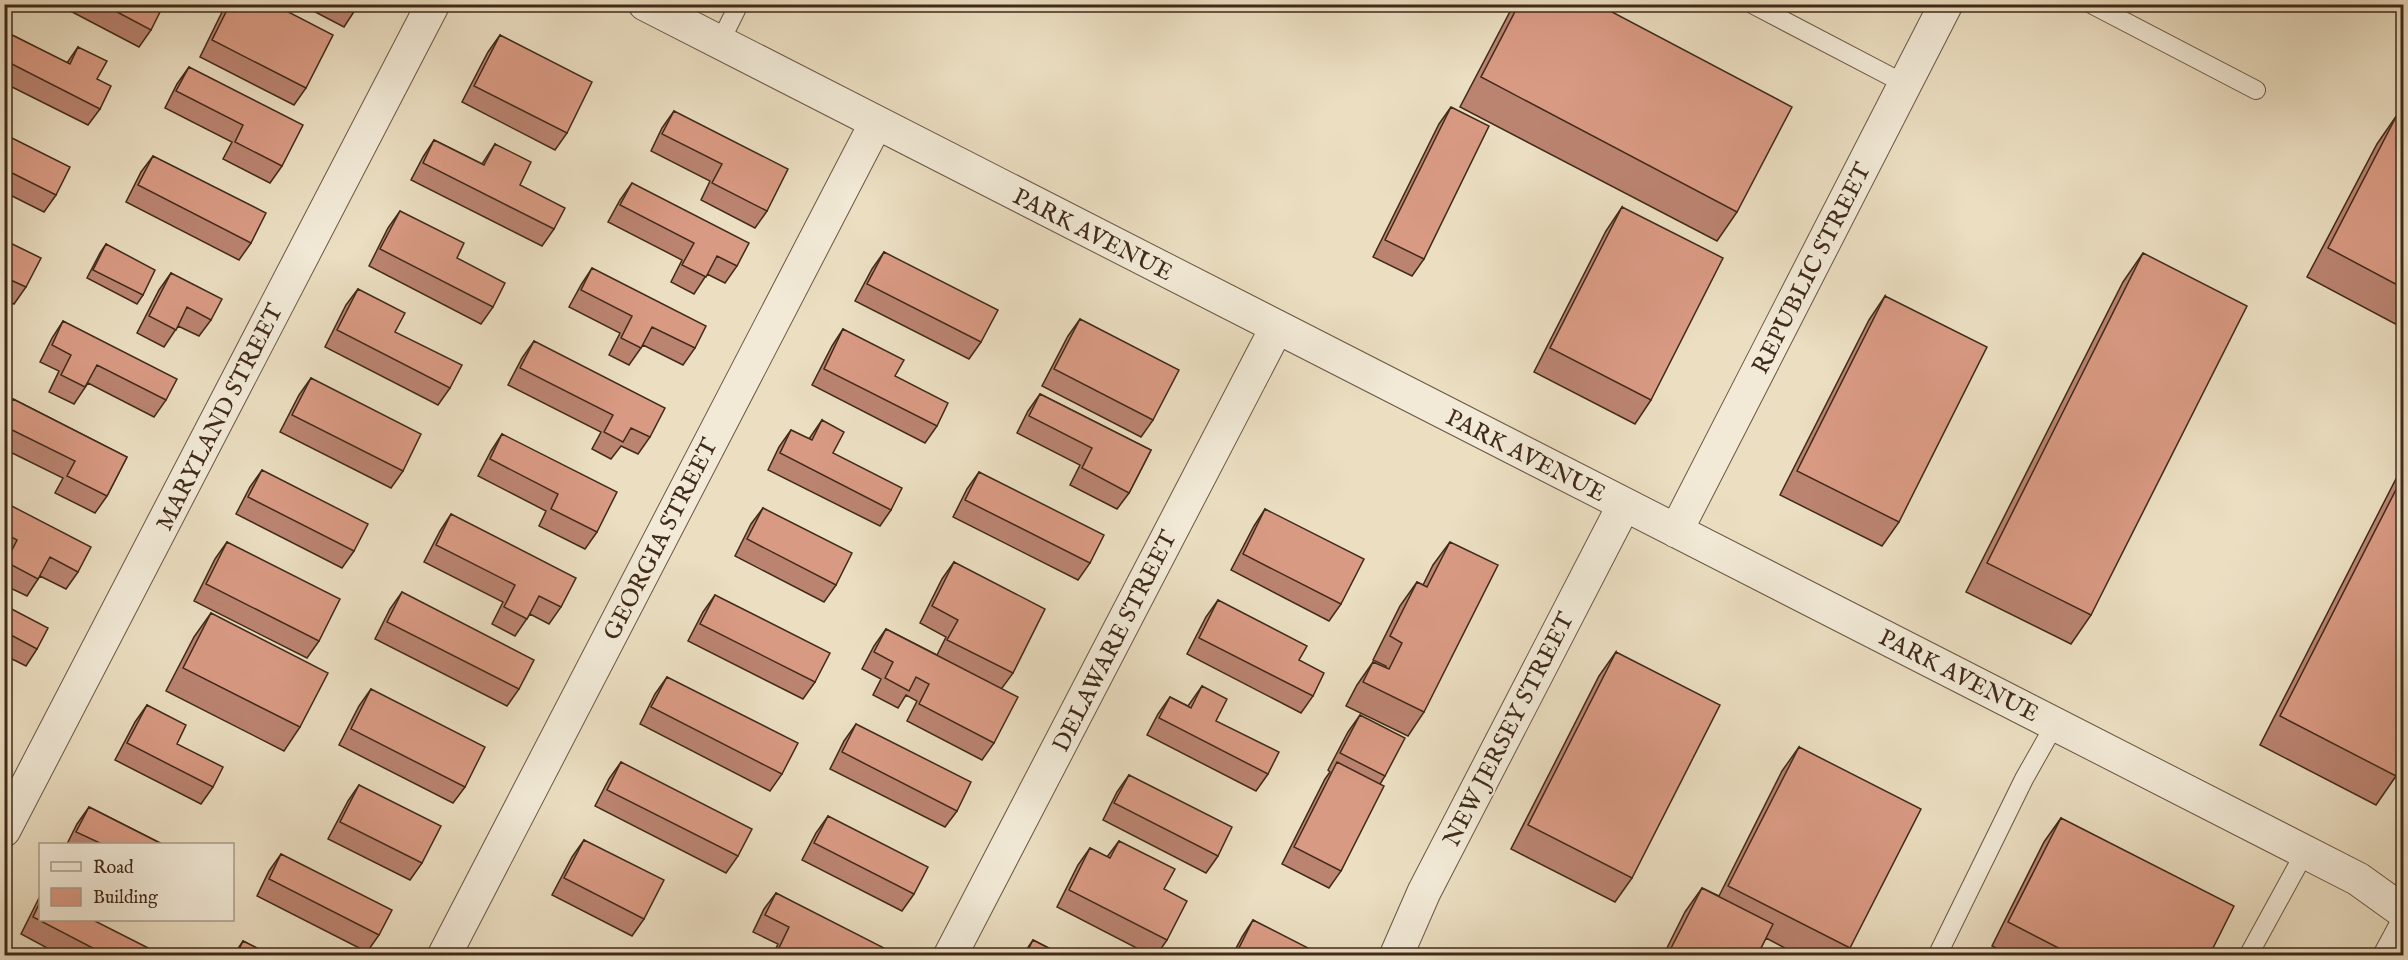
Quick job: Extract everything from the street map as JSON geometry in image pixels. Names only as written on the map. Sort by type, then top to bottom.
[{"type":"street","name":"MARYLAND STREET","points":[[4,830],[433,4]]},
{"type":"street","name":"PARK AVENUE","points":[[645,4],[2358,879],[2403,912]]},
{"type":"street","name":"REPUBLIC STREET","points":[[1676,531],[1946,4]]},
{"type":"street","name":"GEORGIA STREET","points":[[444,956],[876,123]]},
{"type":"street","name":"DELAWARE STREET","points":[[950,956],[1277,327]]},
{"type":"street","name":"NEW JERSEY STREET","points":[[1396,956],[1429,882],[1624,505]]},
{"type":"street","points":[[2390,956],[2403,930]]},
{"type":"lane","points":[[720,42],[739,4]]},
{"type":"lane","points":[[1752,4],[1905,84]]},
{"type":"lane","points":[[2091,4],[2256,90]]},
{"type":"lane","points":[[1937,956],[2024,778],[2055,724]]},
{"type":"lane","points":[[2248,956],[2305,852]]},
{"type":"building","points":[[102,4],[156,4],[162,8],[151,30]]},
{"type":"building","points":[[230,4],[273,4],[333,35],[306,88],[212,40]]},
{"type":"building","points":[[345,4],[359,4],[356,10]]},
{"type":"building","points":[[1519,4],[1597,4],[1792,107],[1737,212],[1481,77]]},
{"type":"building","points":[[4,31],[70,64],[78,47],[107,61],[97,79],[111,86],[100,109],[4,60]]},
{"type":"building","points":[[500,35],[592,82],[567,133],[474,86]]},
{"type":"building","points":[[189,67],[303,125],[282,166],[235,142],[243,125],[176,91]]},
{"type":"building","points":[[1451,107],[1489,126],[1424,259],[1385,240]]},
{"type":"building","points":[[674,111],[788,169],[767,211],[712,183],[722,164],[662,134]]},
{"type":"building","points":[[2397,115],[2403,118],[2403,288],[2328,248]]},
{"type":"building","points":[[4,134],[70,167],[56,195],[4,169]]},
{"type":"building","points":[[434,140],[484,165],[495,144],[531,162],[520,185],[565,208],[554,229],[423,163]]},
{"type":"building","points":[[153,156],[266,213],[251,243],[138,185]]},
{"type":"building","points":[[632,183],[749,243],[737,266],[717,256],[706,277],[682,265],[694,243],[620,205]]},
{"type":"building","points":[[1622,207],[1723,258],[1651,400],[1550,348]]},
{"type":"building","points":[[400,211],[464,243],[457,258],[505,283],[493,307],[380,249]]},
{"type":"building","points":[[4,240],[41,258],[26,287],[4,277]]},
{"type":"building","points":[[106,244],[155,270],[143,295],[93,270]]},
{"type":"building","points":[[884,252],[998,310],[981,342],[867,284]]},
{"type":"building","points":[[2143,253],[2247,306],[2091,615],[1987,563]]},
{"type":"building","points":[[592,268],[706,326],[695,348],[652,327],[641,348],[621,338],[632,316],[581,290]]},
{"type":"building","points":[[171,273],[222,299],[211,320],[187,307],[176,330],[149,316]]},
{"type":"building","points":[[358,289],[405,313],[395,332],[462,365],[450,388],[337,330]]},
{"type":"building","points":[[1885,296],[1987,347],[1899,522],[1797,471]]},
{"type":"building","points":[[1080,319],[1179,370],[1153,420],[1054,369]]},
{"type":"building","points":[[63,321],[177,379],[166,400],[97,365],[85,387],[61,375],[71,355],[52,345]]},
{"type":"building","points":[[843,329],[904,360],[895,376],[948,403],[937,426],[824,369]]},
{"type":"building","points":[[534,341],[665,408],[650,437],[631,428],[623,442],[604,432],[613,415],[520,368]]},
{"type":"building","points":[[311,378],[421,434],[403,471],[292,415]]},
{"type":"building","points":[[1040,394],[1151,450],[1129,493],[1082,468],[1092,448],[1029,416]]},
{"type":"building","points":[[13,399],[127,457],[107,496],[67,476],[75,461],[4,426],[4,415]]},
{"type":"building","points":[[822,420],[844,432],[833,453],[902,488],[891,510],[780,453],[791,430],[812,440]]},
{"type":"building","points":[[502,434],[617,492],[597,532],[551,509],[558,494],[490,459]]},
{"type":"building","points":[[262,470],[368,524],[354,551],[248,497]]},
{"type":"building","points":[[979,472],[1104,535],[1090,563],[965,500]]},
{"type":"building","points":[[2403,476],[2403,762],[2396,776],[2280,716]]},
{"type":"building","points":[[4,502],[91,547],[78,572],[50,557],[38,579],[6,562],[17,540],[4,533]]},
{"type":"building","points":[[763,508],[852,553],[836,585],[747,539]]},
{"type":"building","points":[[1265,509],[1364,559],[1341,604],[1243,554]]},
{"type":"building","points":[[451,514],[576,578],[561,607],[539,596],[527,619],[504,607],[515,585],[436,545]]},
{"type":"building","points":[[227,542],[340,599],[319,641],[206,584]]},
{"type":"building","points":[[1450,542],[1498,565],[1424,712],[1363,682],[1373,662],[1389,669],[1402,643],[1390,636],[1417,582],[1427,587]]},
{"type":"building","points":[[954,562],[1045,609],[1013,673],[947,640],[958,620],[932,606]]},
{"type":"building","points":[[402,592],[534,660],[519,689],[387,622]]},
{"type":"building","points":[[715,595],[830,653],[815,682],[700,624]]},
{"type":"building","points":[[1218,600],[1307,646],[1299,660],[1324,673],[1313,696],[1199,638]]},
{"type":"building","points":[[4,605],[48,628],[37,649],[11,635],[4,647]]},
{"type":"building","points":[[211,613],[328,673],[300,727],[183,668]]},
{"type":"building","points":[[886,629],[1018,697],[994,743],[919,704],[929,684],[916,677],[909,691],[885,678],[893,662],[874,652]]},
{"type":"building","points":[[1616,652],[1720,705],[1632,878],[1528,825]]},
{"type":"building","points":[[667,677],[798,743],[782,774],[651,707]]},
{"type":"building","points":[[1202,686],[1227,699],[1216,721],[1279,752],[1268,774],[1159,718],[1170,697],[1191,708]]},
{"type":"building","points":[[371,689],[485,747],[465,787],[351,729]]},
{"type":"building","points":[[147,705],[186,725],[177,744],[223,767],[213,787],[127,743]]},
{"type":"building","points":[[1360,715],[1405,738],[1385,776],[1340,753]]},
{"type":"building","points":[[856,724],[971,782],[957,811],[842,752]]},
{"type":"building","points":[[1799,747],[1921,809],[1850,948],[1728,886]]},
{"type":"building","points":[[621,762],[752,829],[738,856],[607,790]]},
{"type":"building","points":[[1337,762],[1384,786],[1341,871],[1294,847]]},
{"type":"building","points":[[1129,775],[1232,827],[1218,856],[1114,803]]},
{"type":"building","points":[[359,785],[441,826],[422,863],[340,822]]},
{"type":"building","points":[[89,807],[160,843],[100,843],[76,832]]},
{"type":"building","points":[[828,816],[928,867],[914,894],[814,843]]},
{"type":"building","points":[[2061,818],[2234,906],[2209,956],[2074,956],[2008,922]]},
{"type":"building","points":[[584,840],[664,880],[644,919],[564,878]]},
{"type":"building","points":[[1119,841],[1175,869],[1164,889],[1187,901],[1167,940],[1069,890],[1090,848],[1110,858]]},
{"type":"building","points":[[281,854],[392,910],[379,935],[269,879]]},
{"type":"building","points":[[1702,888],[1773,924],[1757,956],[1667,956]]},
{"type":"building","points":[[776,893],[886,949],[883,956],[789,956],[778,950],[789,927],[765,915]]},
{"type":"building","points":[[39,904],[39,920],[33,917]]},
{"type":"building","points":[[1253,920],[1314,951],[1312,956],[1235,956]]},
{"type":"building","points":[[41,921],[95,921],[158,953],[157,956],[108,956]]},
{"type":"building","points":[[1033,940],[1064,956],[1025,956]]},
{"type":"building","points":[[243,941],[273,956],[236,956]]}]
